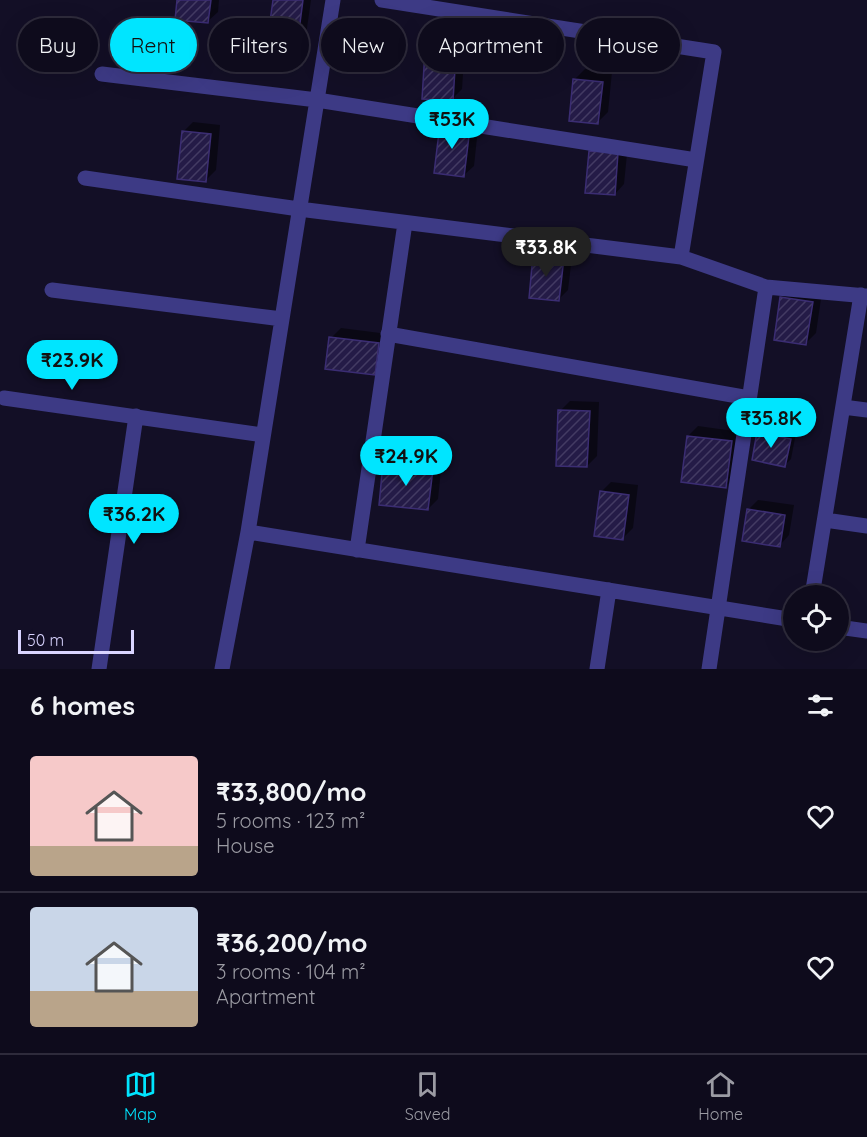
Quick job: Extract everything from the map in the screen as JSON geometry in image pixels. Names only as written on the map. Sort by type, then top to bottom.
[{"type":"street","points":[[222,669],[248,532],[333,0]]},
{"type":"street","points":[[382,0],[714,52],[681,257]]},
{"type":"street","points":[[102,74],[317,100],[696,160]]},
{"type":"street","points":[[85,178],[299,209],[681,257],[766,287],[864,296],[843,406],[815,585]]},
{"type":"street","points":[[357,550],[405,223]]},
{"type":"street","points":[[709,669],[766,287]]},
{"type":"street","points":[[52,290],[282,319]]},
{"type":"street","points":[[388,334],[749,398]]},
{"type":"street","points":[[4,398],[263,435]]},
{"type":"street","points":[[843,406],[867,410]]},
{"type":"street","points":[[99,669],[136,416]]},
{"type":"street","points":[[825,520],[867,526]]},
{"type":"street","points":[[248,532],[783,618]]},
{"type":"street","points":[[597,669],[609,590]]},
{"type":"street","points":[[849,629],[867,631]]},
{"type":"building","points":[[177,0],[211,0],[208,23],[197,22],[197,18],[175,18]]},
{"type":"building","points":[[273,0],[303,0],[301,18],[270,18]]},
{"type":"building","points":[[424,72],[455,72],[453,101],[422,99]]},
{"type":"building","points":[[573,79],[603,82],[598,124],[569,121]]},
{"type":"building","points":[[440,124],[470,128],[464,177],[434,173]]},
{"type":"building","points":[[182,131],[211,134],[206,182],[177,179]]},
{"type":"building","points":[[589,151],[618,153],[615,195],[585,193]]},
{"type":"building","points":[[533,255],[564,258],[559,301],[529,298]]},
{"type":"building","points":[[780,297],[813,302],[806,345],[774,340]]},
{"type":"building","points":[[329,337],[379,343],[375,375],[325,369]]},
{"type":"building","points":[[558,410],[590,411],[587,467],[556,466]]},
{"type":"building","points":[[757,432],[791,439],[785,467],[752,460]]},
{"type":"building","points":[[687,436],[732,441],[726,488],[681,482]]},
{"type":"building","points":[[383,463],[433,469],[428,510],[379,505]]},
{"type":"building","points":[[600,491],[629,495],[623,540],[594,536]]},
{"type":"building","points":[[747,509],[785,515],[780,547],[742,541]]}]
